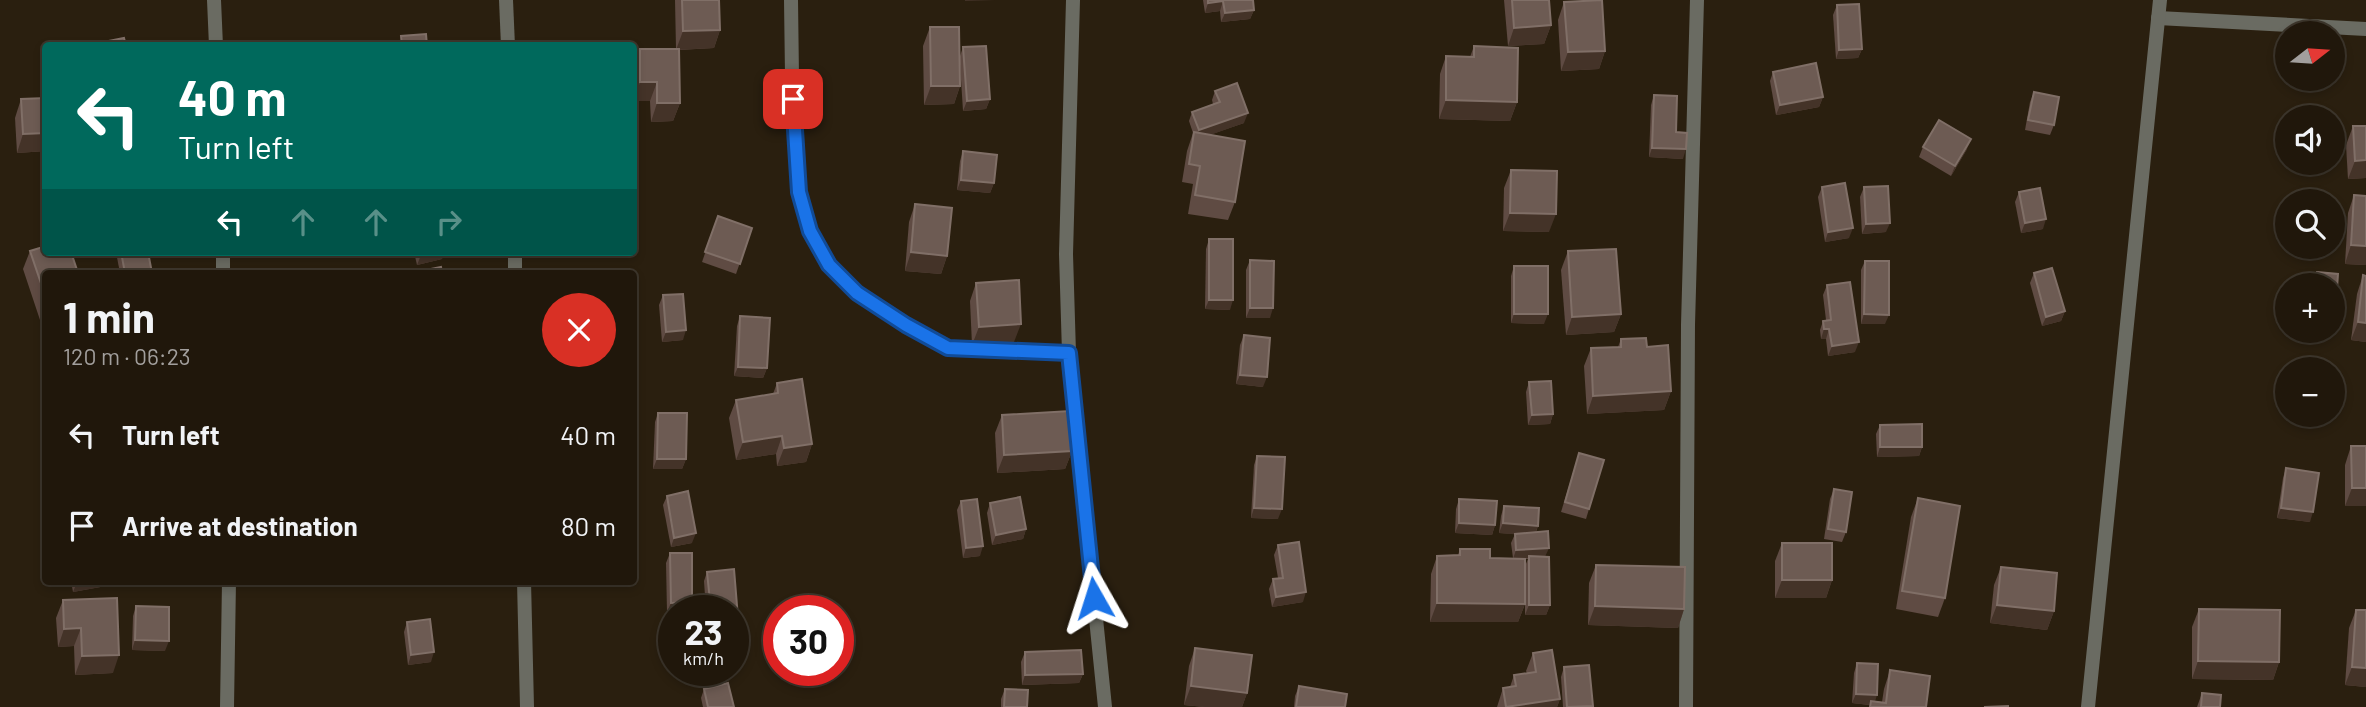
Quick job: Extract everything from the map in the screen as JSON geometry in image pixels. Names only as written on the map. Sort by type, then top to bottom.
[{"type":"street","points":[[214,0],[216,42]]},
{"type":"street","points":[[506,0],[508,42]]},
{"type":"street","points":[[791,0],[792,76],[799,192],[810,231],[829,265],[857,293],[948,348],[1069,353]]},
{"type":"street","points":[[1073,0],[1066,254],[1069,353],[1105,707]]},
{"type":"street","points":[[1686,707],[1688,325],[1697,0]]},
{"type":"street","points":[[2088,707],[2160,0]]},
{"type":"street","points":[[2158,18],[2366,29]]},
{"type":"street","points":[[227,707],[229,585]]},
{"type":"street","points":[[524,585],[527,707]]},
{"type":"building","points":[[682,0],[719,0],[720,30],[683,31]]},
{"type":"building","points":[[1208,0],[1253,0],[1254,10],[1225,13],[1223,1],[1208,3]]},
{"type":"building","points":[[1512,0],[1549,0],[1551,25],[1514,28]]},
{"type":"building","points":[[1602,0],[1605,51],[1568,52],[1564,2]]},
{"type":"building","points":[[1859,4],[1862,49],[1839,50],[1837,5]]},
{"type":"building","points":[[930,27],[959,27],[960,86],[931,86]]},
{"type":"building","points":[[426,34],[427,42],[402,42],[401,36]]},
{"type":"building","points":[[124,38],[125,42],[103,42]]},
{"type":"building","points":[[986,46],[990,99],[967,101],[963,47]]},
{"type":"building","points":[[1474,46],[1518,48],[1517,102],[1446,100],[1446,56],[1474,57]]},
{"type":"building","points":[[640,49],[679,49],[680,103],[657,103],[657,82],[640,82]]},
{"type":"building","points":[[1816,63],[1823,97],[1780,105],[1773,72]]},
{"type":"building","points":[[1237,83],[1248,113],[1199,130],[1192,112],[1220,102],[1215,91]]},
{"type":"building","points":[[2034,92],[2059,97],[2054,125],[2028,120]]},
{"type":"building","points":[[1654,95],[1677,96],[1676,132],[1687,133],[1686,149],[1652,148]]},
{"type":"building","points":[[42,98],[42,133],[23,134],[21,99]]},
{"type":"building","points":[[1939,120],[1971,139],[1955,166],[1923,147]]},
{"type":"building","points":[[2353,126],[2366,126],[2366,160],[2355,161]]},
{"type":"building","points":[[1194,132],[1245,141],[1235,202],[1195,195],[1200,166],[1189,164]]},
{"type":"building","points":[[963,151],[997,155],[994,183],[961,180]]},
{"type":"building","points":[[1511,170],[1557,171],[1556,214],[1510,213]]},
{"type":"building","points":[[1845,183],[1853,228],[1828,232],[1822,187]]},
{"type":"building","points":[[1888,186],[1890,223],[1866,224],[1864,187]]},
{"type":"building","points":[[2040,188],[2046,219],[2025,223],[2019,192]]},
{"type":"building","points":[[2354,195],[2366,196],[2366,246],[2351,245]]},
{"type":"building","points":[[915,204],[952,208],[947,256],[911,252]]},
{"type":"building","points":[[718,216],[752,228],[740,264],[705,252]]},
{"type":"building","points":[[1209,239],[1233,239],[1233,300],[1209,300]]},
{"type":"building","points":[[42,247],[42,256],[72,256],[77,270],[42,270],[42,286],[30,251]]},
{"type":"building","points":[[1616,249],[1621,314],[1572,317],[1568,251]]},
{"type":"building","points":[[122,256],[149,256],[151,270],[124,270]]},
{"type":"building","points":[[1250,260],[1274,261],[1273,308],[1250,308]]},
{"type":"building","points":[[1865,261],[1889,261],[1889,315],[1864,314]]},
{"type":"building","points":[[1514,266],[1548,266],[1548,314],[1514,314]]},
{"type":"building","points":[[2052,268],[2065,311],[2046,317],[2034,273]]},
{"type":"building","points":[[2363,275],[2366,276],[2366,323],[2358,322]]},
{"type":"building","points":[[1019,280],[1021,324],[979,327],[976,283]]},
{"type":"building","points":[[1850,282],[1859,342],[1832,346],[1829,329],[1824,329],[1823,321],[1831,320],[1827,285]]},
{"type":"building","points":[[683,294],[686,330],[666,332],[663,295]]},
{"type":"building","points":[[740,316],[770,318],[767,368],[738,367]]},
{"type":"building","points":[[1244,335],[1270,338],[1267,377],[1240,375]]},
{"type":"building","points":[[1646,338],[1647,347],[1668,345],[1671,391],[1593,396],[1591,348],[1621,347],[1621,339]]},
{"type":"building","points":[[802,379],[812,444],[784,448],[782,436],[743,442],[736,400],[778,393],[777,383]]},
{"type":"building","points":[[1551,381],[1553,414],[1532,415],[1529,382]]},
{"type":"building","points":[[1070,411],[1072,451],[1004,455],[1002,415]]},
{"type":"building","points":[[658,413],[687,413],[686,459],[657,459]]},
{"type":"building","points":[[1922,424],[1922,447],[1880,447],[1880,425]]},
{"type":"building","points":[[2351,446],[2366,446],[2366,488],[2352,488]]},
{"type":"building","points":[[1579,453],[1604,460],[1589,509],[1565,502]]},
{"type":"building","points":[[1257,456],[1285,457],[1282,509],[1254,508]]},
{"type":"building","points":[[2286,468],[2319,473],[2313,512],[2281,508]]},
{"type":"building","points":[[1834,489],[1852,492],[1846,532],[1828,529]]},
{"type":"building","points":[[688,491],[696,533],[674,538],[667,496]]},
{"type":"building","points":[[1020,497],[1026,529],[996,535],[990,503]]},
{"type":"building","points":[[1918,498],[1960,506],[1945,598],[1902,591]]},
{"type":"building","points":[[977,499],[983,546],[966,548],[961,501]]},
{"type":"building","points":[[1459,499],[1497,501],[1495,525],[1459,523]]},
{"type":"building","points":[[1504,506],[1539,508],[1538,526],[1503,523]]},
{"type":"building","points":[[1548,531],[1549,548],[1516,550],[1515,534]]},
{"type":"building","points":[[1299,542],[1306,592],[1276,597],[1273,579],[1283,578],[1278,545]]},
{"type":"building","points":[[1782,543],[1832,543],[1832,580],[1782,580]]},
{"type":"building","points":[[1460,549],[1490,549],[1490,558],[1525,559],[1525,604],[1437,603],[1437,556],[1460,555]]},
{"type":"building","points":[[670,553],[692,553],[692,595],[671,595]]},
{"type":"building","points":[[1529,556],[1549,557],[1550,605],[1529,605]]},
{"type":"building","points":[[1596,565],[1685,567],[1684,609],[1595,606]]},
{"type":"building","points":[[2001,567],[2057,573],[2054,611],[1997,605]]},
{"type":"building","points":[[734,569],[736,595],[709,595],[707,572]]},
{"type":"building","points":[[117,598],[119,655],[82,656],[81,628],[64,629],[63,600]]},
{"type":"building","points":[[136,606],[169,607],[169,641],[135,640]]},
{"type":"building","points":[[2199,609],[2280,610],[2279,662],[2198,661]]},
{"type":"building","points":[[2356,610],[2366,610],[2366,668],[2352,667]]},
{"type":"building","points":[[430,619],[434,652],[411,655],[407,622]]},
{"type":"building","points":[[1195,648],[1252,655],[1247,693],[1191,686]]},
{"type":"building","points":[[1081,650],[1083,674],[1025,675],[1025,652]]},
{"type":"building","points":[[1552,650],[1560,699],[1506,707],[1503,688],[1516,686],[1514,675],[1536,672],[1533,653]]},
{"type":"building","points":[[1857,663],[1878,664],[1877,695],[1856,694]]},
{"type":"building","points":[[1589,665],[1593,706],[1567,707],[1564,667]]},
{"type":"building","points":[[1890,670],[1930,676],[1926,707],[1870,707],[1871,701],[1886,703]]},
{"type":"building","points":[[729,686],[734,707],[708,707],[704,689]]},
{"type":"building","points":[[1299,686],[1347,694],[1345,707],[1296,707]]},
{"type":"building","points":[[1005,689],[1028,690],[1027,707],[1004,707]]},
{"type":"building","points":[[2202,693],[2221,695],[2220,707],[2201,707]]},
{"type":"route","points":[[793,99],[799,192],[810,231],[829,265],[857,293],[948,348],[1069,353],[1094,598]]}]
